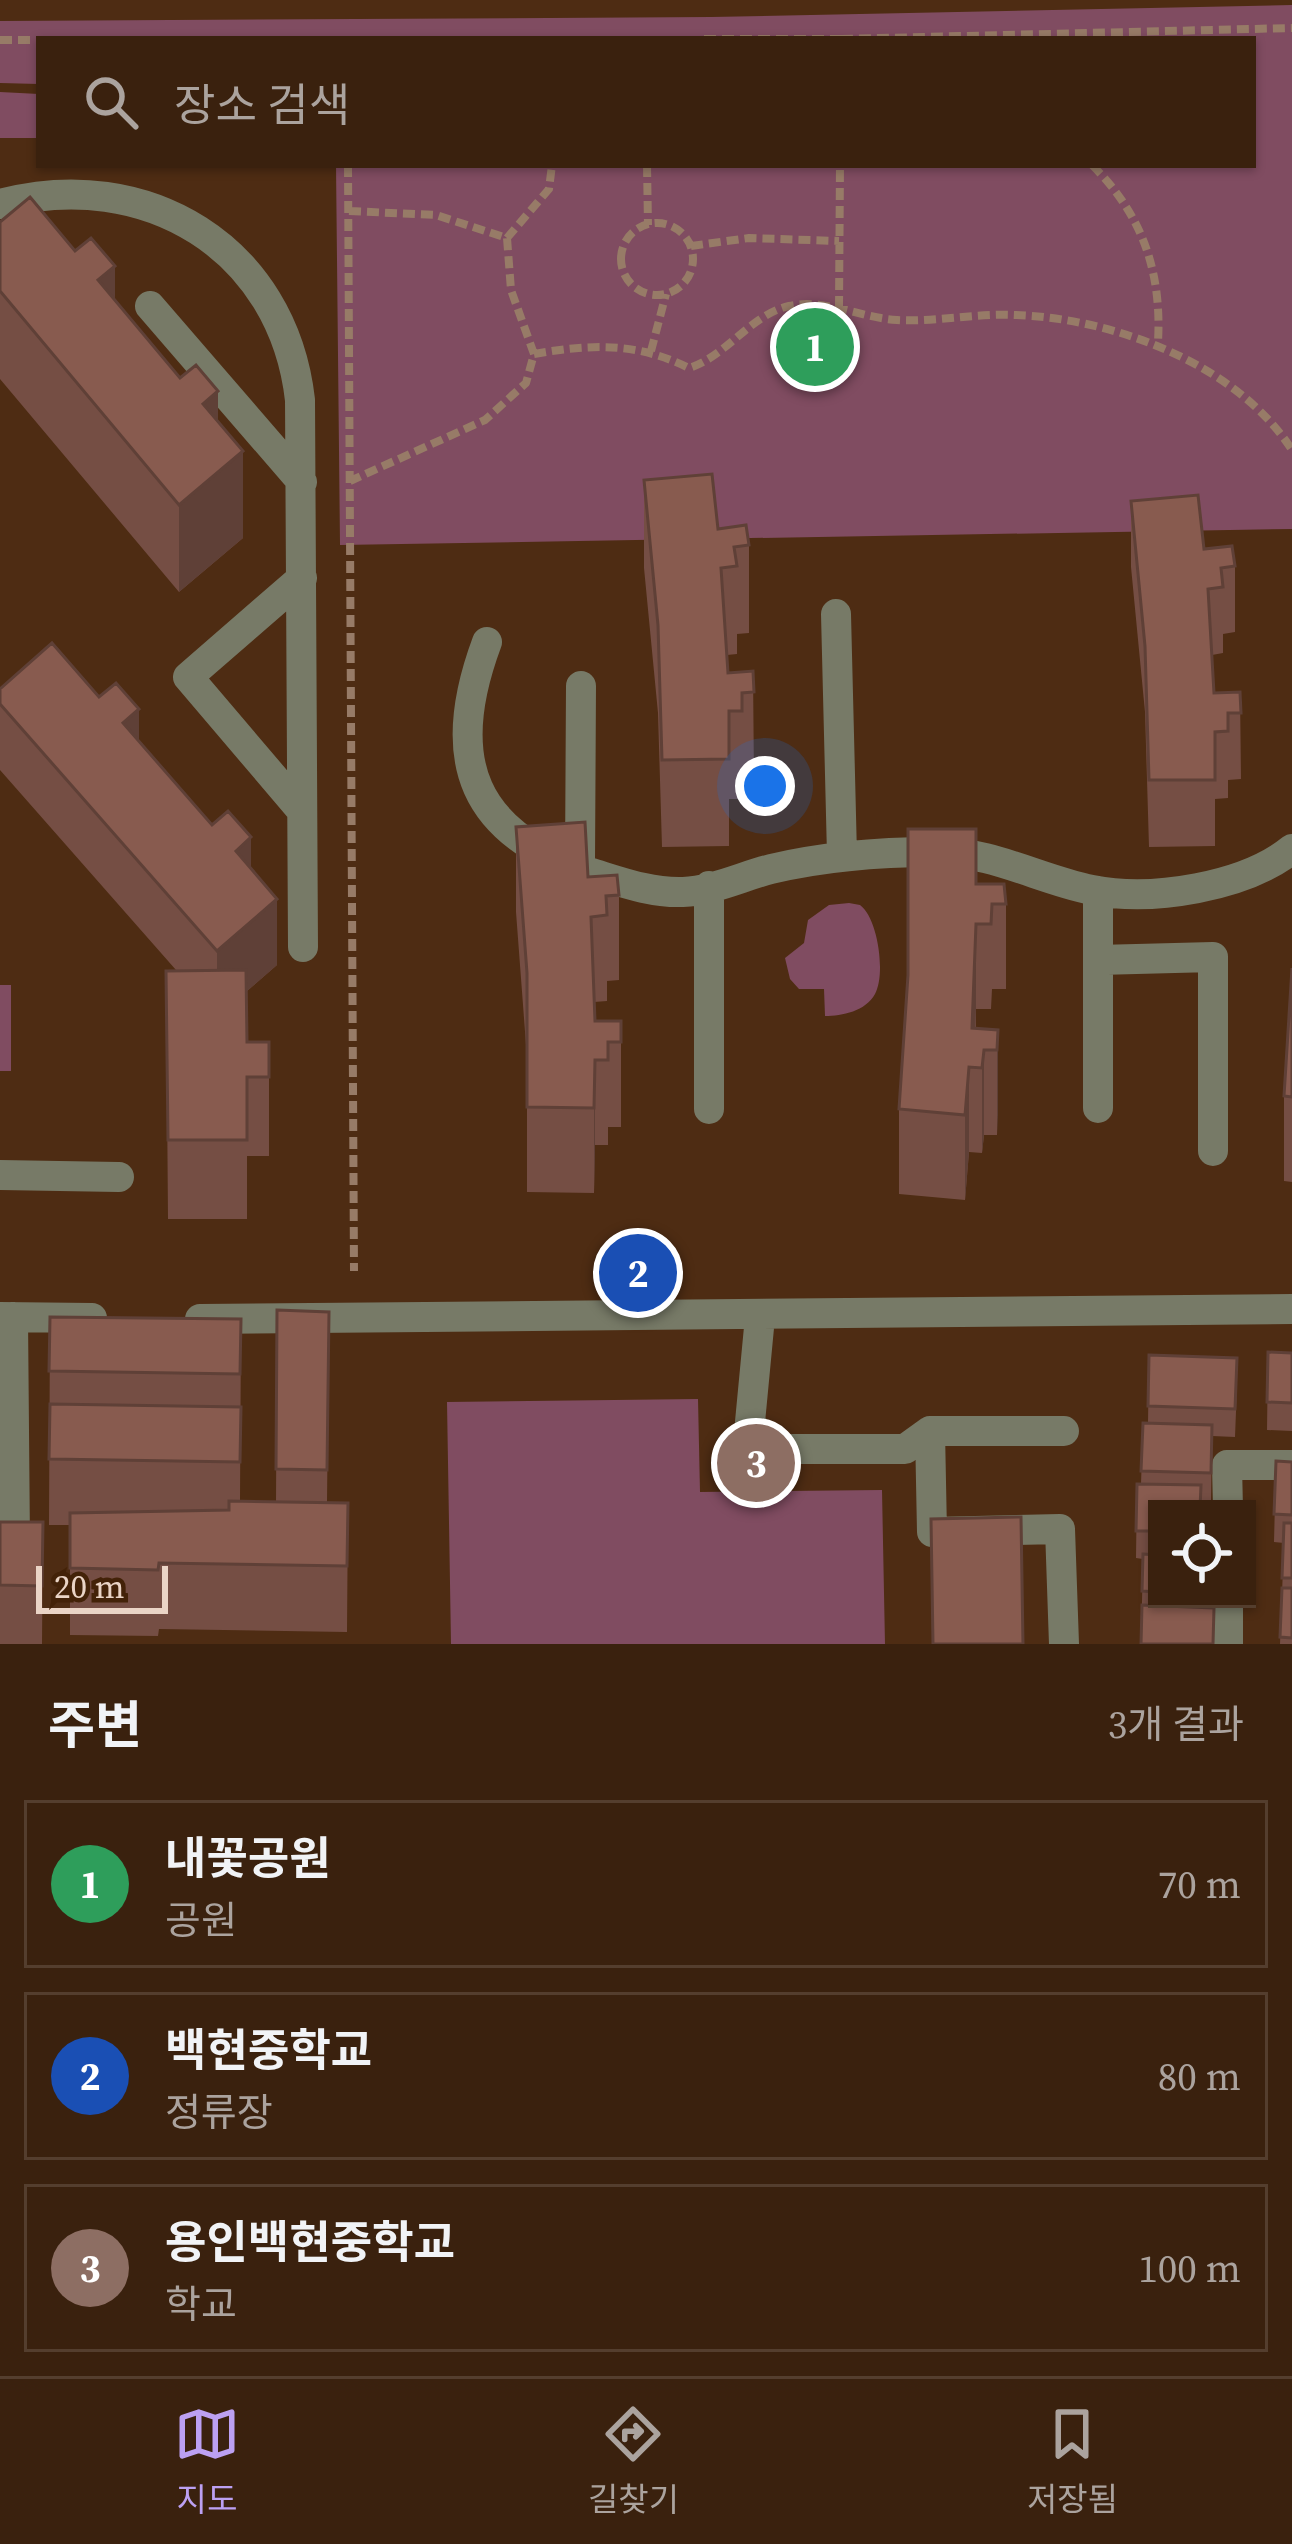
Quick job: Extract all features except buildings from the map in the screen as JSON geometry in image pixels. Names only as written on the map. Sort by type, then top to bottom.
[{"type":"street","points":[[0,204],[48,195],[115,199],[213,238],[244,265],[277,310],[296,362],[302,482],[303,947]]},
{"type":"street","points":[[150,305],[302,482]]},
{"type":"street","points":[[302,578],[188,677],[302,811]]},
{"type":"street","points":[[836,614],[842,855]]},
{"type":"street","points":[[487,642],[466,713],[478,786],[506,831],[531,849],[580,869],[659,892],[710,886],[842,855],[981,856],[1099,891],[1234,882],[1292,848]]},
{"type":"street","points":[[580,869],[581,686]]},
{"type":"street","points":[[709,1109],[710,886]]},
{"type":"street","points":[[1098,1108],[1099,891]]},
{"type":"street","points":[[1098,960],[1213,957],[1214,1151]]},
{"type":"street","points":[[0,1175],[119,1177]]},
{"type":"street","points":[[171,1319],[1292,1309]]},
{"type":"street","points":[[0,1555],[15,1543],[7,1317],[126,1318]]},
{"type":"street","points":[[760,1317],[750,1422],[770,1449],[905,1449],[930,1431],[1064,1431]]},
{"type":"street","points":[[930,1431],[932,1532],[1060,1528],[1064,1644]]},
{"type":"street","points":[[1228,1500],[1227,1465],[1292,1465]]},
{"type":"street","points":[[1228,1608],[1228,1644]]},
{"type":"path","points":[[964,36],[1292,28]]},
{"type":"path","points":[[0,40],[36,40]]},
{"type":"path","points":[[348,168],[354,1271]]},
{"type":"path","points":[[350,481],[496,412],[526,383],[534,354],[511,290],[507,238],[542,201],[551,168]]},
{"type":"path","points":[[647,168],[648,225]]},
{"type":"path","points":[[838,308],[840,168]]},
{"type":"path","points":[[1095,168],[1122,198],[1149,253],[1158,291],[1158,342]]},
{"type":"path","points":[[349,211],[436,215],[507,238]]},
{"type":"path","points":[[648,225],[676,229],[691,246],[686,280],[666,294],[641,292],[621,261],[627,240],[648,225]]},
{"type":"path","points":[[691,246],[748,238],[839,241]]},
{"type":"path","points":[[651,351],[666,294]]},
{"type":"path","points":[[534,354],[573,346],[651,351],[689,368],[783,308],[838,308],[896,320],[1031,316],[1158,342],[1250,401],[1292,450]]},
{"type":"shaded area","points":[[1292,5],[1292,529],[340,545],[336,168],[1256,168],[1256,36],[36,36],[36,84],[0,83],[0,21],[711,17]]},
{"type":"shaded area","points":[[0,92],[36,94],[36,138],[0,138]]},
{"type":"shaded area","points":[[829,905],[860,905],[876,934],[878,985],[871,1000],[860,1008],[825,1016],[824,989],[799,989],[790,979],[785,958],[804,943],[808,920]]},
{"type":"shaded area","points":[[0,985],[11,985],[11,1071],[0,1071]]},
{"type":"shaded area","points":[[698,1399],[700,1492],[882,1490],[885,1644],[451,1644],[447,1402]]},
{"type":"place","name":"내꽃공원","points":[[815,347]]},
{"type":"place","name":"백현중학교","points":[[638,1273]]},
{"type":"place","name":"용인백현중학교","points":[[756,1463]]}]
